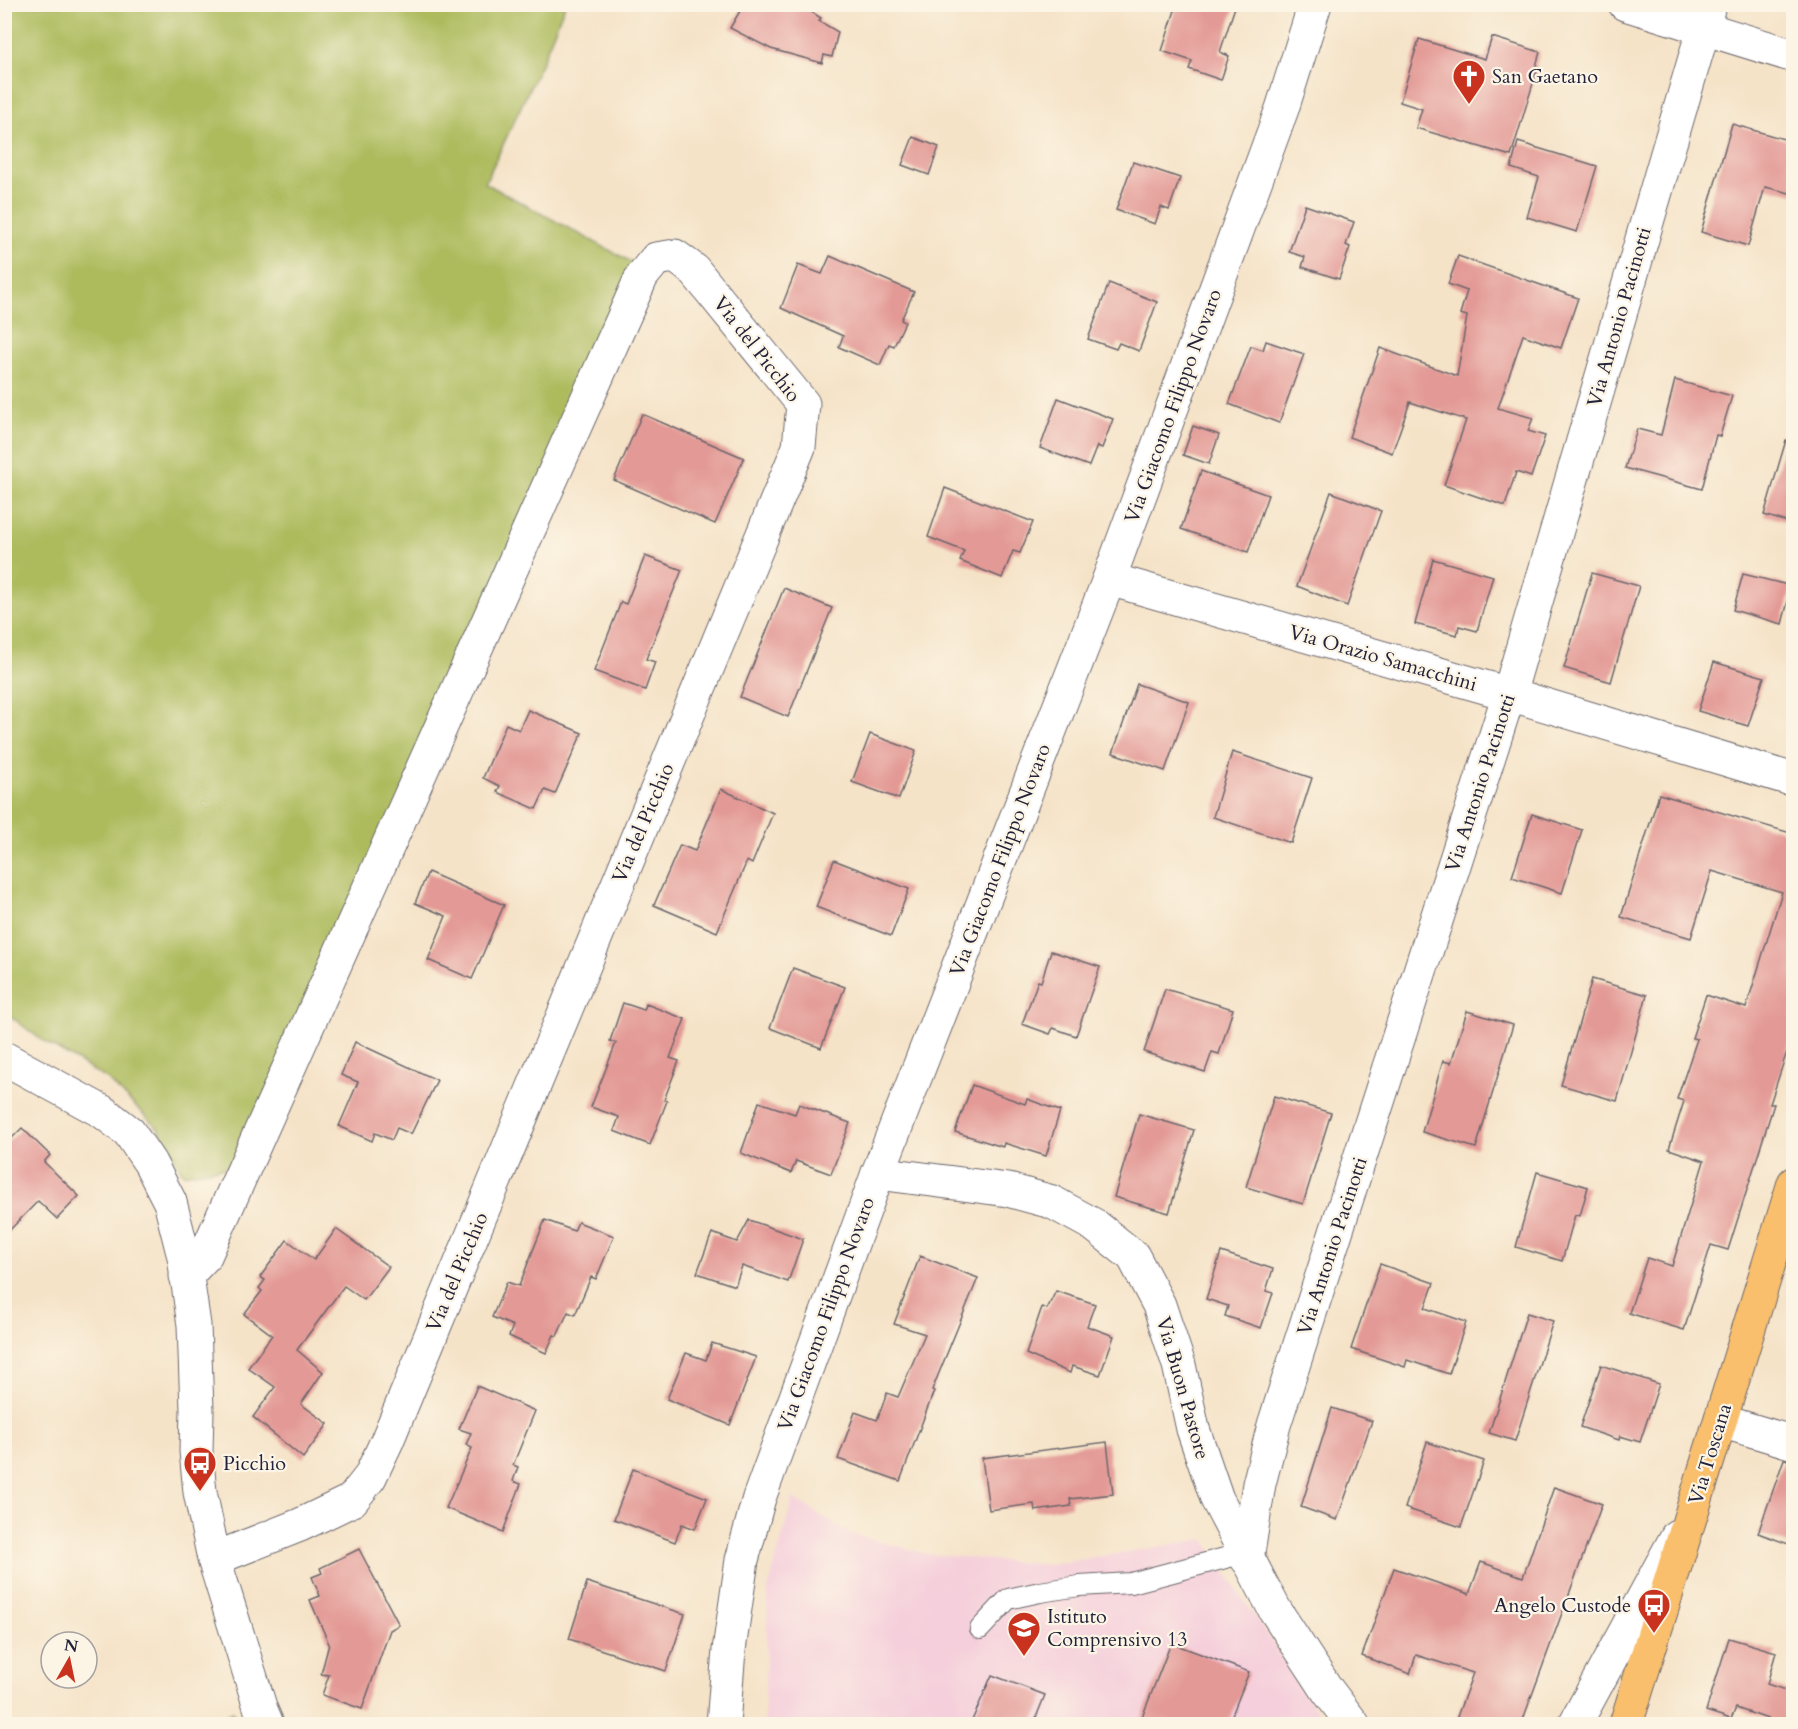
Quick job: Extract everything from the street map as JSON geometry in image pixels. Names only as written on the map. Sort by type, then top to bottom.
[{"type":"main road","name":"Via Toscana","points":[[1626,1725],[1794,1183]]},
{"type":"street","name":"Via Giacomo Filippo Novaro","points":[[723,1725],[729,1650],[741,1560],[759,1497],[878,1173],[1109,579],[1282,109],[1316,4]]},
{"type":"street","points":[[1625,4],[1706,16],[1794,56]]},
{"type":"street","name":"Via Antonio Pacinotti","points":[[1245,1556],[1259,1484],[1274,1425],[1509,694],[1706,16]]},
{"type":"street","name":"Via del Picchio","points":[[186,1276],[205,1256],[642,276],[656,260],[675,256],[694,270],[803,404],[800,447],[387,1441],[370,1477],[352,1500],[300,1526],[214,1559]]},
{"type":"street","name":"Via Orazio Samacchini","points":[[1109,579],[1509,694],[1794,780]]},
{"type":"street","points":[[4,1058],[103,1112],[129,1132],[150,1162],[170,1202],[184,1257],[194,1325],[196,1451],[200,1492],[214,1559],[267,1725]]},
{"type":"street","name":"Via Buon Pastore","points":[[878,1173],[1008,1190],[1052,1202],[1094,1226],[1132,1257],[1159,1305],[1179,1365],[1194,1429],[1217,1499],[1275,1610],[1353,1725]]},
{"type":"street","points":[[1721,1421],[1794,1443]]},
{"type":"street","points":[[1575,1725],[1694,1506]]},
{"type":"lane","points":[[980,1629],[1008,1599],[1079,1586],[1131,1583],[1245,1556]]},
{"type":"shaded area","name":"Istituto Comprensivo 13","points":[[793,1498],[849,1533],[927,1554],[1049,1565],[1204,1539],[1326,1724],[764,1724],[768,1589]]},
{"type":"green space","points":[[4,5],[565,5],[541,64],[485,183],[639,266],[240,1165],[183,1174],[159,1129],[107,1079],[40,1039],[5,1012]]},
{"type":"green space","points":[[232,1711],[243,1724],[218,1724]]},
{"type":"building","points":[[744,4],[799,4],[821,18],[819,21],[838,32],[832,57],[824,55],[822,63],[771,49],[730,28]]},
{"type":"building","points":[[1177,4],[1236,4],[1220,52],[1229,56],[1221,80],[1189,69],[1192,61],[1162,51]]},
{"type":"building","name":"San Gaetano","points":[[1492,37],[1540,52],[1536,66],[1538,67],[1511,156],[1416,128],[1422,109],[1400,102],[1419,39],[1485,59]]},
{"type":"building","points":[[1732,124],[1794,142],[1794,194],[1765,187],[1748,246],[1701,232]]},
{"type":"building","points":[[913,137],[939,147],[929,175],[902,165]]},
{"type":"building","points":[[1518,142],[1597,166],[1577,232],[1527,217],[1539,177],[1511,168]]},
{"type":"building","points":[[1133,162],[1180,178],[1169,210],[1161,207],[1155,224],[1116,210]]},
{"type":"building","points":[[1305,205],[1354,222],[1346,245],[1350,247],[1339,279],[1302,267],[1305,257],[1289,252]]},
{"type":"building","points":[[830,256],[914,292],[901,320],[905,322],[894,346],[889,344],[880,365],[839,347],[843,336],[781,308],[798,265],[822,274]]},
{"type":"building","points":[[1458,256],[1578,298],[1561,348],[1523,335],[1498,408],[1533,418],[1528,431],[1545,436],[1531,477],[1516,472],[1505,506],[1444,485],[1466,420],[1410,402],[1392,453],[1349,437],[1380,348],[1457,376],[1467,316],[1460,314],[1467,291],[1448,284]]},
{"type":"building","points":[[1109,283],[1157,302],[1139,351],[1119,343],[1116,349],[1088,339]]},
{"type":"building","points":[[1266,341],[1304,354],[1279,423],[1229,404],[1251,346],[1263,350]]},
{"type":"building","points":[[1675,380],[1732,396],[1720,436],[1716,435],[1702,489],[1625,468],[1637,429],[1661,435]]},
{"type":"building","points":[[1058,398],[1113,419],[1102,448],[1097,446],[1089,466],[1040,448]]},
{"type":"building","points":[[642,414],[744,458],[715,524],[614,480]]},
{"type":"building","points":[[1193,426],[1219,435],[1209,464],[1183,455]]},
{"type":"building","points":[[1786,440],[1794,441],[1794,524],[1764,515]]},
{"type":"building","points":[[1201,471],[1268,495],[1248,552],[1181,529]]},
{"type":"building","points":[[945,488],[1033,522],[1020,553],[1013,551],[1002,578],[960,561],[964,551],[928,537]]},
{"type":"building","points":[[1331,492],[1381,511],[1347,606],[1297,586]]},
{"type":"building","points":[[645,556],[682,570],[646,659],[655,662],[645,690],[594,671],[621,602],[626,604]]},
{"type":"building","points":[[1433,559],[1493,576],[1477,631],[1459,626],[1457,635],[1415,624]]},
{"type":"building","points":[[1592,573],[1639,586],[1611,682],[1564,668]]},
{"type":"building","points":[[1743,574],[1792,586],[1782,624],[1733,610]]},
{"type":"building","points":[[784,588],[832,608],[788,717],[740,697]]},
{"type":"building","points":[[1714,662],[1764,677],[1748,726],[1698,711]]},
{"type":"building","points":[[1137,684],[1189,702],[1165,771],[1113,753]]},
{"type":"building","points":[[528,710],[582,733],[555,794],[545,790],[536,809],[497,792],[500,786],[483,778],[506,724],[519,730]]},
{"type":"building","points":[[870,734],[916,751],[899,799],[852,782]]},
{"type":"building","points":[[1232,752],[1312,778],[1291,843],[1213,817]]},
{"type":"building","points":[[721,789],[773,813],[752,864],[747,861],[717,932],[654,905],[680,845],[695,851]]},
{"type":"building","points":[[1659,794],[1794,834],[1794,1030],[1770,1104],[1774,1104],[1728,1250],[1711,1245],[1684,1330],[1629,1313],[1647,1258],[1672,1266],[1704,1161],[1669,1149],[1684,1101],[1677,1099],[1697,1039],[1692,1038],[1706,995],[1746,1008],[1782,892],[1712,871],[1691,938],[1621,917]]},
{"type":"building","points":[[1532,814],[1582,830],[1562,893],[1512,877]]},
{"type":"building","points":[[834,860],[909,889],[891,936],[816,907]]},
{"type":"building","points":[[428,872],[504,905],[472,979],[428,960],[446,916],[415,903]]},
{"type":"building","points":[[1051,951],[1100,967],[1076,1036],[1053,1028],[1050,1034],[1022,1024],[1038,981],[1041,982]]},
{"type":"building","points":[[793,968],[845,987],[821,1048],[770,1028]]},
{"type":"building","points":[[1592,979],[1647,995],[1617,1101],[1561,1085]]},
{"type":"building","points":[[1165,989],[1233,1009],[1219,1054],[1212,1052],[1205,1072],[1144,1052]]},
{"type":"building","points":[[623,1003],[644,1010],[646,1004],[685,1019],[670,1058],[679,1061],[650,1145],[614,1131],[619,1117],[591,1107],[616,1043],[610,1041]]},
{"type":"building","points":[[1467,1011],[1513,1025],[1476,1148],[1422,1132],[1443,1061],[1451,1063]]},
{"type":"building","points":[[355,1042],[437,1080],[411,1134],[397,1128],[392,1140],[375,1133],[372,1141],[339,1126],[358,1082],[341,1075]]},
{"type":"building","points":[[972,1085],[1025,1104],[1027,1099],[1060,1111],[1046,1156],[1004,1143],[1003,1147],[955,1132]]},
{"type":"building","points":[[1274,1096],[1331,1113],[1303,1204],[1246,1187]]},
{"type":"building","points":[[759,1102],[795,1114],[799,1104],[850,1123],[831,1174],[796,1161],[791,1173],[741,1153]]},
{"type":"building","points":[[1139,1114],[1194,1130],[1169,1213],[1114,1197]]},
{"type":"building","points":[[22,1128],[50,1155],[44,1162],[79,1196],[57,1219],[38,1201],[4,1236],[4,1146]]},
{"type":"building","points":[[1537,1172],[1588,1187],[1580,1216],[1575,1215],[1562,1261],[1516,1247]]},
{"type":"building","points":[[545,1220],[574,1231],[578,1222],[614,1236],[596,1279],[591,1277],[575,1315],[568,1312],[546,1353],[509,1336],[513,1326],[492,1317],[507,1282],[519,1286]]},
{"type":"building","points":[[749,1220],[803,1239],[788,1282],[742,1266],[735,1286],[697,1273],[712,1233],[737,1242]]},
{"type":"building","points":[[336,1229],[389,1267],[364,1300],[344,1286],[297,1350],[323,1372],[301,1404],[328,1424],[303,1458],[253,1417],[275,1387],[248,1368],[272,1335],[244,1314],[262,1291],[259,1288],[265,1280],[260,1277],[287,1240],[314,1260]]},
{"type":"building","points":[[1221,1252],[1273,1269],[1266,1291],[1273,1293],[1261,1328],[1225,1316],[1228,1306],[1206,1299]]},
{"type":"building","points":[[920,1256],[978,1278],[932,1390],[934,1391],[900,1481],[838,1459],[855,1412],[877,1420],[887,1393],[898,1397],[925,1334],[894,1324]]},
{"type":"building","points":[[1380,1264],[1434,1283],[1425,1308],[1466,1322],[1449,1374],[1407,1360],[1405,1367],[1351,1349]]},
{"type":"building","points":[[1056,1291],[1095,1304],[1087,1326],[1114,1336],[1100,1375],[1072,1366],[1070,1373],[1026,1354],[1042,1307],[1047,1309]]},
{"type":"building","points":[[1527,1313],[1553,1321],[1515,1441],[1489,1433]]},
{"type":"building","points":[[712,1343],[756,1357],[730,1425],[667,1399],[686,1353],[706,1360]]},
{"type":"building","points":[[1601,1365],[1659,1384],[1640,1442],[1620,1436],[1619,1440],[1580,1427]]},
{"type":"building","points":[[477,1386],[535,1411],[513,1465],[518,1467],[513,1481],[521,1484],[503,1532],[446,1508],[472,1448],[466,1445],[471,1433],[459,1429]]},
{"type":"building","points":[[1332,1408],[1372,1421],[1337,1520],[1301,1507]]},
{"type":"building","points":[[1107,1442],[1113,1494],[1070,1499],[1071,1506],[1035,1511],[1034,1504],[989,1510],[982,1458]]},
{"type":"building","points":[[1427,1442],[1484,1461],[1461,1527],[1405,1508]]},
{"type":"building","points":[[1784,1459],[1794,1461],[1794,1546],[1758,1533]]},
{"type":"building","points":[[633,1469],[707,1498],[695,1529],[682,1524],[675,1542],[614,1519]]},
{"type":"building","points":[[1554,1487],[1602,1504],[1521,1725],[1454,1725],[1473,1673],[1416,1655],[1410,1674],[1362,1656],[1394,1568],[1469,1594],[1481,1562],[1523,1577]]},
{"type":"building","points":[[359,1549],[399,1625],[390,1630],[362,1709],[322,1695],[329,1675],[321,1674],[329,1644],[310,1600],[320,1596],[312,1577],[322,1573],[320,1568]]},
{"type":"building","points":[[587,1582],[685,1614],[666,1671],[569,1639]]},
{"type":"building","points":[[1729,1638],[1776,1652],[1767,1684],[1794,1693],[1794,1725],[1785,1725],[1736,1708],[1731,1719],[1706,1711]]},
{"type":"building","points":[[1171,1643],[1249,1672],[1228,1725],[1139,1725]]},
{"type":"building","points":[[992,1675],[1045,1695],[1033,1725],[970,1725]]},
{"type":"place","name":"San Gaetano","points":[[1469,105]]},
{"type":"place","name":"Picchio","points":[[200,1492]]},
{"type":"place","name":"Angelo Custode","points":[[1654,1634]]},
{"type":"place","name":"Istituto Comprensivo 13","points":[[1024,1657]]}]
